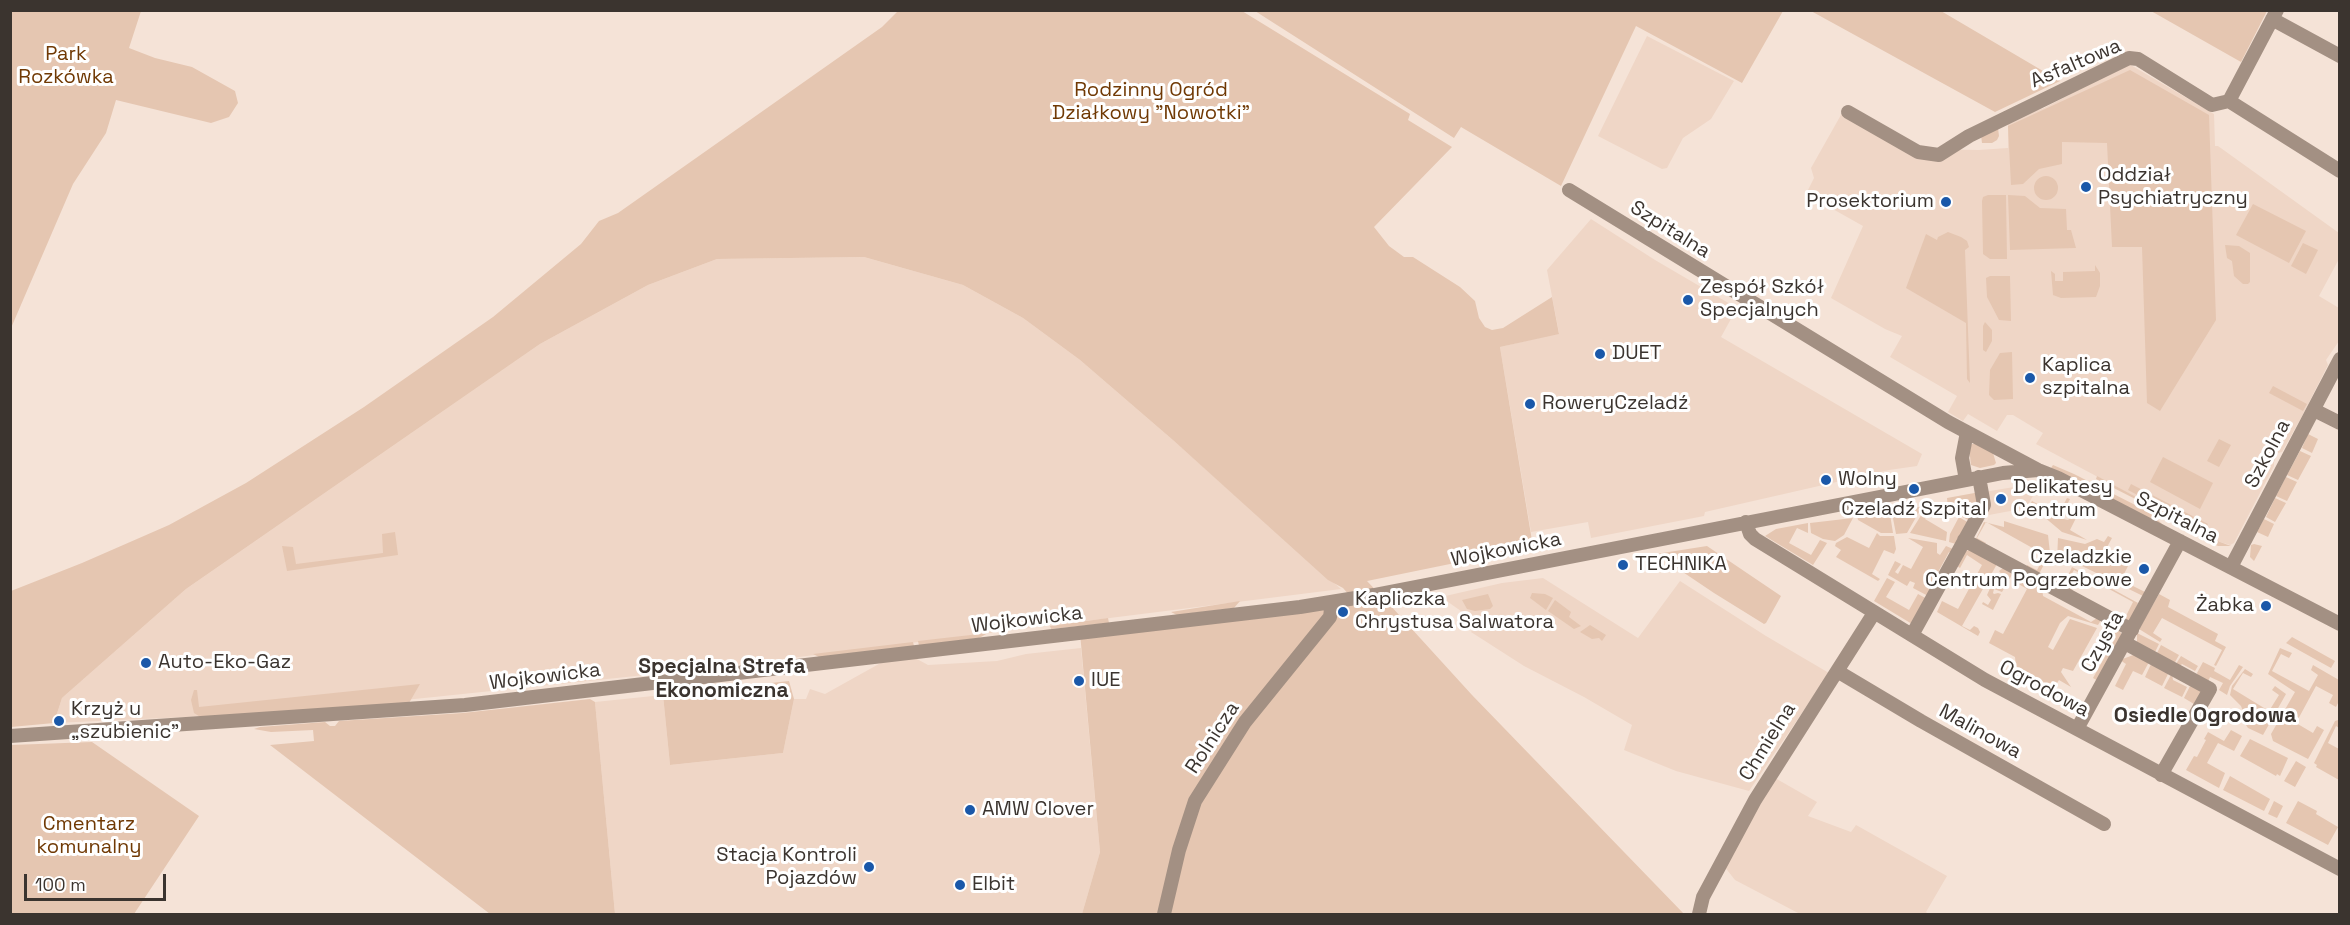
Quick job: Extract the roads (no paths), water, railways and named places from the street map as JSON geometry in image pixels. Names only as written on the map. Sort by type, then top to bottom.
[{"type":"street","points":[[2340,56],[2274,15],[2229,101],[2340,171]]},
{"type":"street","name":"Asfaltowa","points":[[1848,112],[1918,152],[1939,155],[1969,136],[2129,58],[2138,59],[2212,105],[2229,101]]},
{"type":"street","name":"Szpitalna","points":[[1569,190],[1967,432],[2038,471],[2058,478],[2340,624]]},
{"type":"street","name":"Szkolna","points":[[2231,567],[2340,359]]},
{"type":"street","points":[[2314,410],[2340,423]]},
{"type":"street","points":[[1912,635],[1984,505],[1962,458],[1967,432]]},
{"type":"street","points":[[1996,447],[2002,460],[2003,473]]},
{"type":"street","name":"Wojkowicka","points":[[10,736],[465,705],[1332,603],[2003,473],[2038,471]]},
{"type":"street","name":"Ogrodowa","points":[[1746,522],[1750,534],[1755,539],[1985,680],[2340,869]]},
{"type":"street","points":[[1964,540],[2132,630]]},
{"type":"street","name":"Czysta","points":[[2077,729],[2180,541]]},
{"type":"street","name":"Rolnicza","points":[[1164,915],[1179,850],[1195,801],[1245,722],[1330,617],[1332,603]]},
{"type":"street","name":"Chmielna","points":[[1700,915],[1703,897],[1755,800],[1874,613]]},
{"type":"street","points":[[2125,643],[2210,689],[2161,775]]},
{"type":"street","name":"Malinowa","points":[[1838,671],[1921,722],[2104,824]]},
{"type":"place","name":"Oddział Psychiatryczny","points":[[2086,187]]},
{"type":"place","name":"Prosektorium","points":[[1946,202]]},
{"type":"place","name":"Zespół Szkół Specjalnych","points":[[1688,300]]},
{"type":"place","name":"DUET","points":[[1600,354]]},
{"type":"place","name":"Kaplica szpitalna","points":[[2030,378]]},
{"type":"place","name":"RoweryCzeladź","points":[[1530,404]]},
{"type":"place","name":"Wolny","points":[[1826,480]]},
{"type":"place","name":"Czeladź Szpital","points":[[1914,489]]},
{"type":"place","name":"Delikatesy Centrum","points":[[2001,499]]},
{"type":"place","name":"TECHNIKA","points":[[1623,565]]},
{"type":"place","name":"Czeladzkie Centrum Pogrzebowe","points":[[2144,569]]},
{"type":"place","name":"Żabka","points":[[2266,606]]},
{"type":"place","name":"Kapliczka Chrystusa Salwatora","points":[[1343,612]]},
{"type":"place","name":"Auto-Eko-Gaz","points":[[146,663]]},
{"type":"place","name":"IUE","points":[[1079,681]]},
{"type":"place","name":"Krzyż u „szubienic”","points":[[59,721]]},
{"type":"place","name":"AMW Clover","points":[[970,810]]},
{"type":"place","name":"Stacja Kontroli Pojazdów","points":[[869,867]]},
{"type":"place","name":"Elbit","points":[[960,885]]},
{"type":"district","name":"Specjalna Strefa Ekonomiczna","points":[[722,679]]},
{"type":"district","name":"Osiedle Ogrodowa","points":[[2205,716]]},
{"type":"park label","name":"Park Rozkówka","points":[[66,66]]},
{"type":"park label","name":"Rodzinny Ogród Działkowy \"Nowotki\"","points":[[1151,102]]},
{"type":"park label","name":"Cmentarz komunalny","points":[[89,836]]}]
